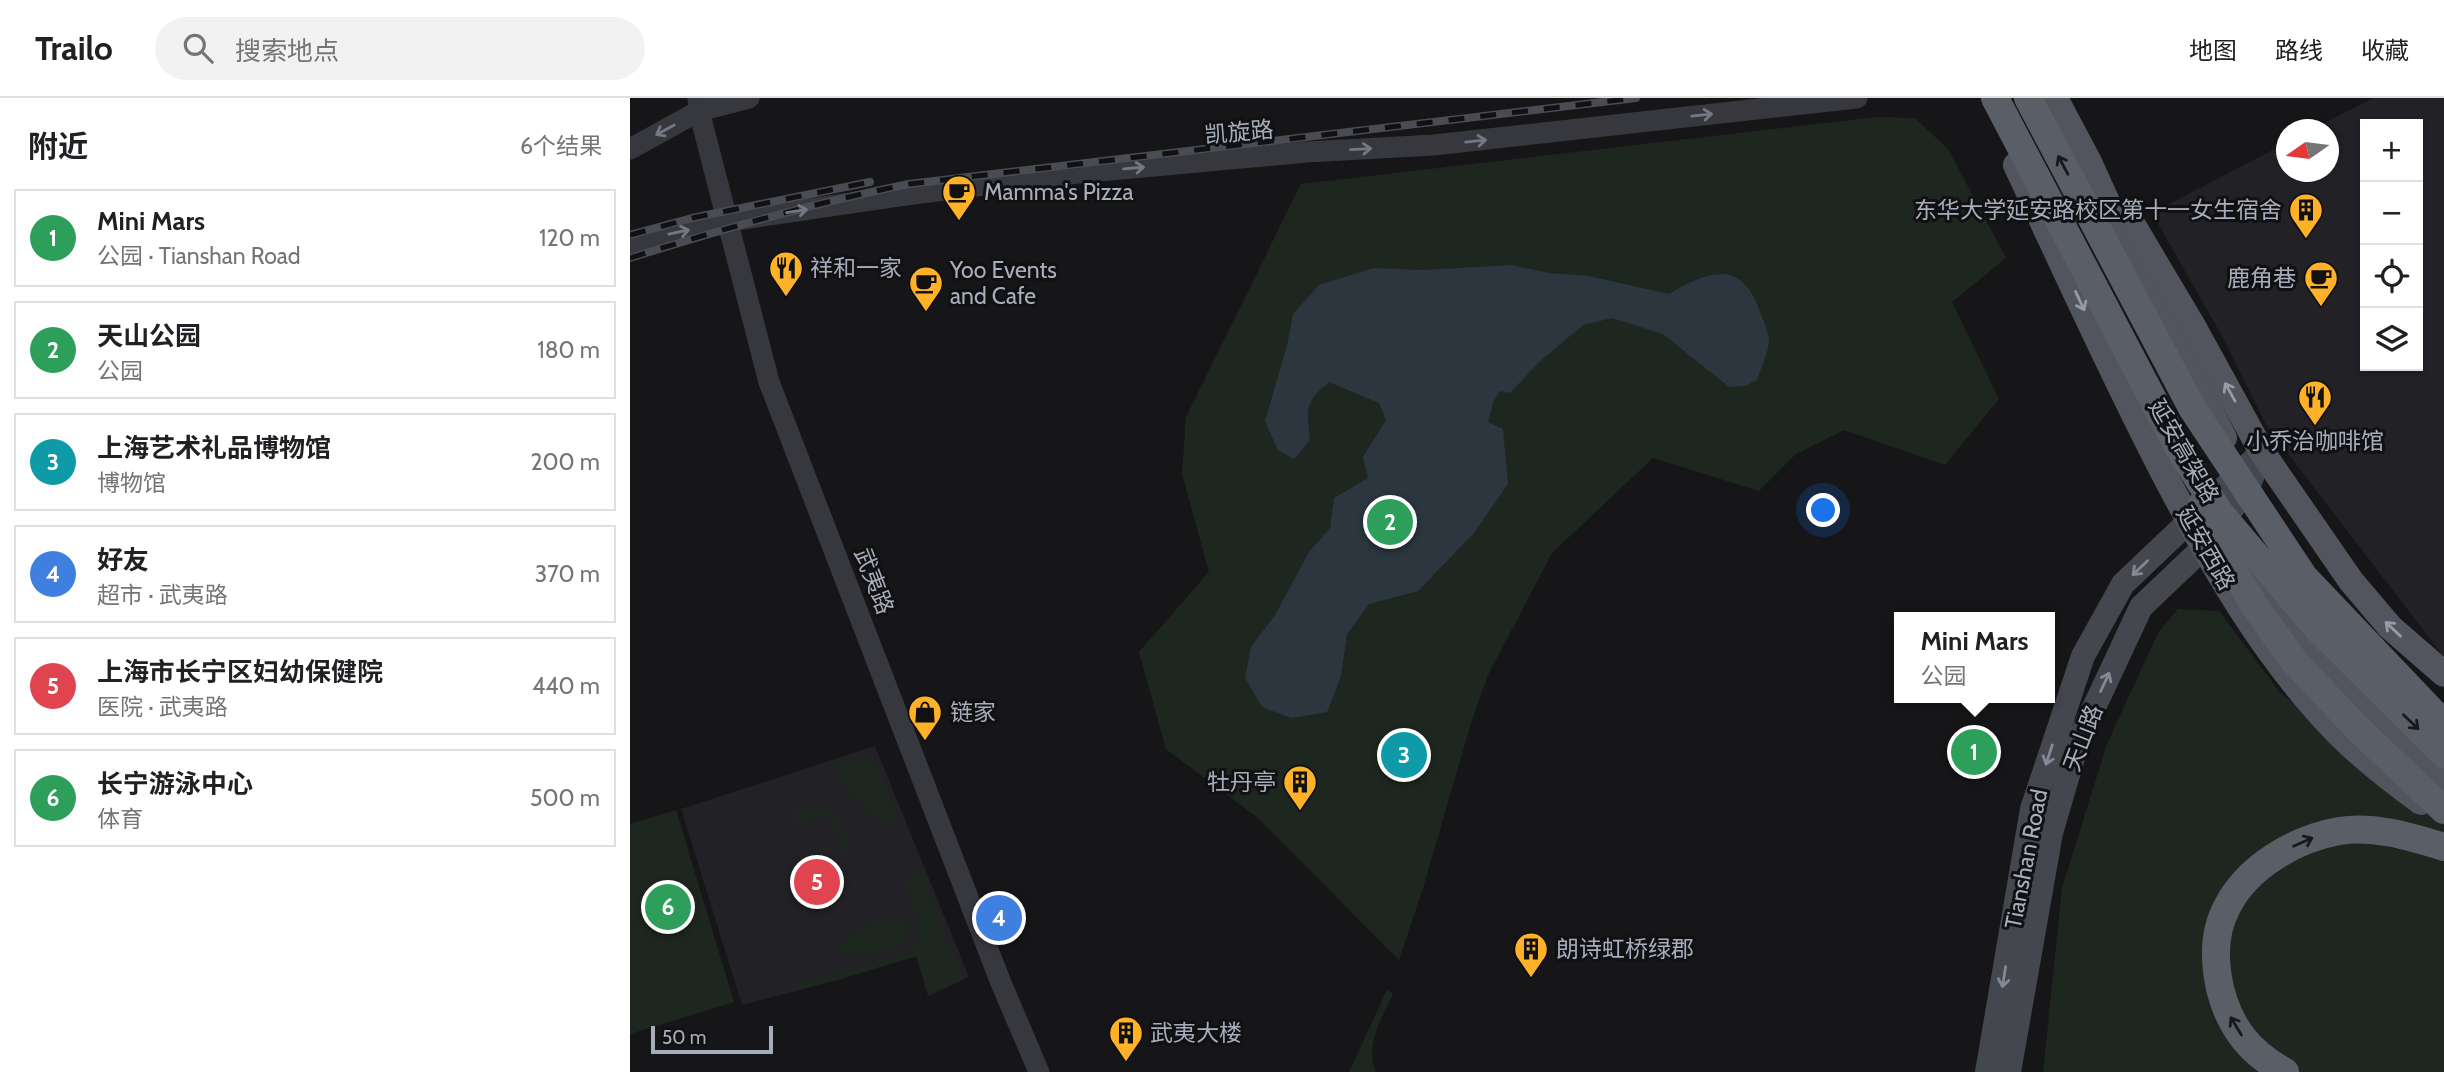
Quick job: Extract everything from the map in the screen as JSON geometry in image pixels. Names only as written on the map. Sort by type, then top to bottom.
[{"type":"highway","name":"延安高架路","points":[[1995,98],[2178,447],[2220,512],[2318,629],[2444,754]]},
{"type":"highway","name":"延安高架路","points":[[2028,98],[2192,408],[2304,577],[2444,724]]},
{"type":"highway","points":[[2178,447],[2224,555],[2263,619],[2294,661],[2443,815]]},
{"type":"highway","points":[[2285,1072],[2266,1062],[2243,1039],[2225,1007],[2217,968],[2217,938],[2226,908],[2241,886],[2286,850],[2310,838],[2342,831],[2396,833],[2444,847]]},
{"type":"main road","name":"延安西路","points":[[1983,98],[2130,407],[2204,547],[2255,631],[2299,689],[2339,735],[2390,779],[2443,815]]},
{"type":"main road","points":[[2054,98],[2089,162],[2141,277],[2245,479],[2327,610],[2388,675],[2444,724]]},
{"type":"main road","name":"延安西路","points":[[2010,151],[2052,207],[2217,511],[2287,618],[2356,704],[2411,757],[2444,782]]},
{"type":"main road","points":[[2089,162],[2141,237],[2262,452],[2351,581],[2390,627],[2444,674]]},
{"type":"main road","points":[[2217,511],[2245,479],[2262,452]]},
{"type":"main road","name":"Tianshan Road","points":[[1987,1072],[2032,809],[2083,656],[2123,584],[2189,520],[2217,511]]},
{"type":"main road","name":"天山路","points":[[2009,1072],[2051,833],[2077,744],[2141,607],[2204,547],[2217,511]]},
{"type":"main road","name":"延安西路","points":[[2411,757],[2443,815]]},
{"type":"street","points":[[630,149],[698,105],[749,98]]},
{"type":"street","name":"凯旋路","points":[[630,245],[729,221],[1077,173],[1307,152],[1434,145],[1857,98]]},
{"type":"street","name":"武夷路","points":[[698,105],[769,382],[1001,983],[1039,1072]]},
{"type":"shaded area","points":[[2373,98],[2444,98],[2444,657],[2266,425],[2222,336],[2152,213],[2276,148],[2276,182],[2339,182],[2339,119],[2332,119]]},
{"type":"shaded area","points":[[1877,117],[1915,118],[1948,149],[2006,258],[1952,302],[1999,399],[1945,465],[1844,430],[1796,454],[1759,491],[1653,458],[1552,553],[1488,675],[1399,960],[1258,818],[1166,749],[1139,652],[1209,572],[1182,474],[1186,417],[1301,184]]},
{"type":"shaded area","points":[[1511,265],[1549,273],[1588,276],[1669,294],[1710,275],[1734,277],[1744,283],[1753,295],[1768,335],[1768,348],[1757,380],[1745,386],[1729,387],[1663,334],[1612,318],[1583,325],[1539,362],[1510,393],[1500,391],[1494,400],[1488,422],[1503,429],[1508,484],[1474,533],[1418,591],[1369,604],[1347,634],[1341,676],[1327,712],[1291,718],[1262,707],[1245,678],[1251,647],[1275,615],[1309,552],[1330,528],[1334,498],[1368,478],[1363,457],[1386,420],[1379,403],[1329,382],[1315,395],[1309,407],[1310,440],[1294,459],[1278,450],[1265,421],[1287,346],[1293,314],[1319,285],[1374,268],[1423,270]]},
{"type":"shaded area","points":[[2178,609],[2219,611],[2281,694],[2444,801],[2444,1072],[2043,1072],[2062,888],[2107,744],[2158,633]]},
{"type":"shaded area","points":[[875,746],[969,977],[928,996],[916,956],[742,1005],[681,809]]},
{"type":"shaded area","points":[[872,754],[902,827],[880,819],[861,805],[834,765]]},
{"type":"shaded area","points":[[827,803],[830,816],[796,825],[792,812]]},
{"type":"shaded area","points":[[676,810],[734,1002],[630,1034],[630,824]]},
{"type":"shaded area","points":[[840,813],[850,852],[840,854],[830,816]]},
{"type":"shaded area","points":[[921,871],[963,979],[929,993],[917,956],[792,992],[791,986],[910,951],[915,943],[917,925],[905,877]]},
{"type":"shaded area","points":[[908,914],[909,933],[902,946],[859,957],[842,954],[834,949],[862,926]]},
{"type":"shaded area","points":[[1387,990],[1393,994],[1373,1042],[1376,1072],[1349,1072]]},
{"type":"railway","points":[[630,258],[768,217],[909,184],[1636,98]]},
{"type":"railway","points":[[630,235],[692,218],[870,182]]},
{"type":"place","name":"Mamma's Pizza","points":[[959,222]]},
{"type":"place","name":"东华大学延安路校区第十一女生宿舍","points":[[2306,240]]},
{"type":"place","name":"祥和一家","points":[[786,298]]},
{"type":"place","name":"鹿角巷","points":[[2321,308]]},
{"type":"place","name":"Yoo Events and Cafe","points":[[926,313]]},
{"type":"place","name":"小乔治咖啡馆","points":[[2315,427]]},
{"type":"place","name":"天山公园","points":[[1390,522]]},
{"type":"place","name":"链家","points":[[925,742]]},
{"type":"place","name":"Mini Mars","points":[[1974,752]]},
{"type":"place","name":"上海艺术礼品博物馆","points":[[1404,755]]},
{"type":"place","name":"牡丹亭","points":[[1300,812]]},
{"type":"place","name":"上海市长宁区妇幼保健院","points":[[817,882]]},
{"type":"place","name":"长宁游泳中心","points":[[668,907]]},
{"type":"place","name":"好友","points":[[999,918]]},
{"type":"place","name":"朗诗虹桥绿郡","points":[[1531,979]]},
{"type":"place","name":"武夷大楼","points":[[1126,1063]]}]
